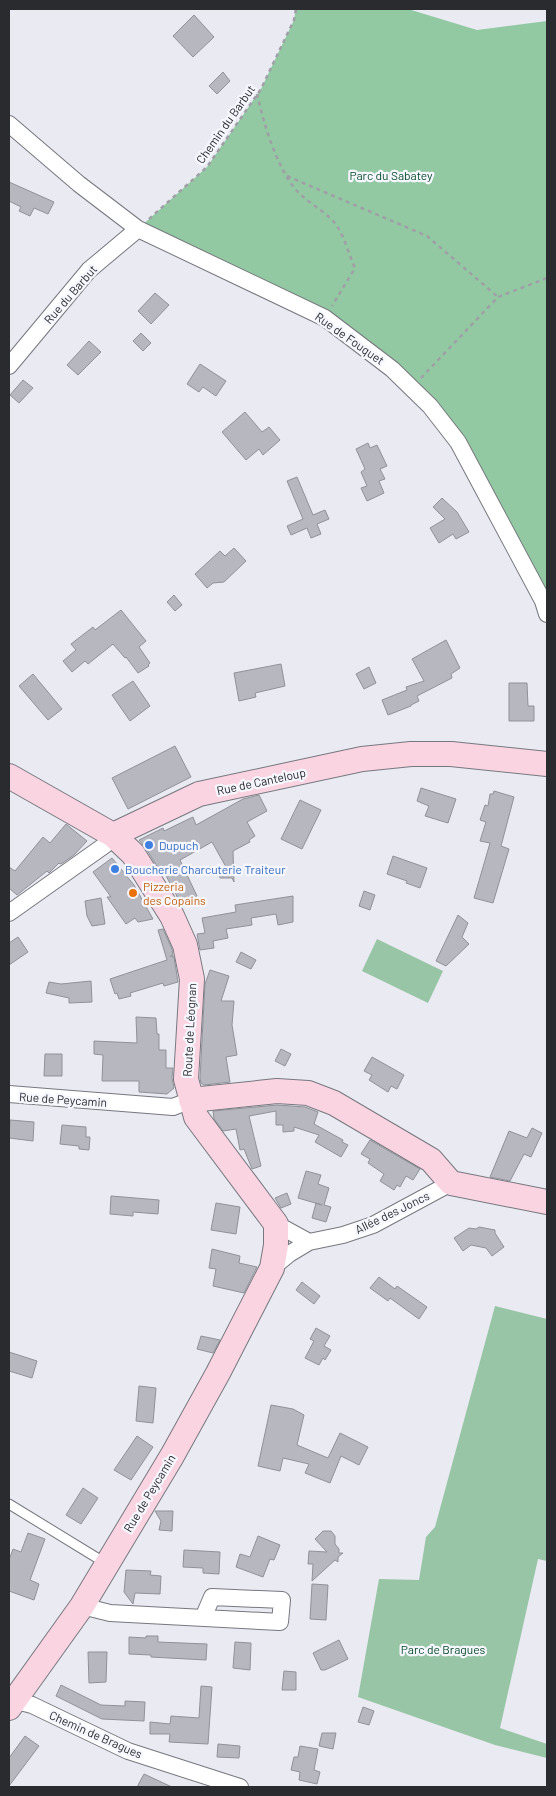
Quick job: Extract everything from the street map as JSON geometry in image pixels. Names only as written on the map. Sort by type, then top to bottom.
[{"type":"street","name":"Rue de Fouquet","points":[[9,124],[79,184],[138,229],[325,318],[392,369],[430,406],[458,442],[538,592],[547,614]]},
{"type":"street","name":"Rue du Barbut","points":[[9,366],[89,270],[138,229]]},
{"type":"street","name":"Rue de Canteloup","points":[[9,913],[105,845],[113,835],[199,794],[362,759],[411,754],[451,754],[547,764]]},
{"type":"street","name":"Route de Léognan","points":[[9,776],[113,835],[133,854],[172,916],[185,945],[192,980],[186,1079],[191,1100]]},
{"type":"street","points":[[309,1242],[276,1224],[196,1117],[191,1100],[277,1091],[308,1093],[334,1103],[431,1160],[451,1183],[547,1202]]},
{"type":"street","name":"Rue de Peycamin","points":[[9,1094],[173,1107],[191,1100]]},
{"type":"street","name":"Allée des Joncs","points":[[309,1242],[343,1235],[373,1225],[451,1183]]},
{"type":"street","name":"Rue de Peycamin","points":[[10,1702],[82,1606],[172,1456],[209,1390],[272,1268],[276,1245],[276,1224]]},
{"type":"street","name":"Rue de Peycamin","points":[[272,1268],[309,1242]]},
{"type":"street","points":[[82,1606],[110,1613],[203,1618]]},
{"type":"street","name":"Chemin de Bragues","points":[[10,1702],[32,1705],[128,1751],[240,1787]]},
{"type":"lane","points":[[9,1504],[106,1564]]},
{"type":"path","name":"Chemin du Barbut","points":[[138,229],[206,168],[257,94],[294,20],[296,9]]},
{"type":"path","points":[[257,94],[263,122],[287,176],[297,190],[336,224],[355,268],[325,318]]},
{"type":"path","points":[[287,176],[427,236],[498,298]]},
{"type":"path","points":[[412,388],[498,298],[547,278]]},
{"type":"green space","name":"Parc du Sabatey","points":[[296,9],[408,9],[477,30],[547,21],[547,614],[430,406],[325,318],[138,229],[207,167],[261,89],[294,20]]},
{"type":"green space","points":[[377,939],[443,971],[428,1003],[362,971]]},
{"type":"green space","name":"Parc de Bragues","points":[[495,1306],[547,1319],[547,1561],[538,1559],[500,1728],[547,1744],[547,1758],[495,1745],[358,1697],[379,1579],[419,1580],[426,1537],[435,1527]]},
{"type":"building","points":[[194,15],[214,37],[193,57],[173,36]]},
{"type":"building","points":[[223,72],[230,81],[217,94],[209,86]]},
{"type":"building","points":[[9,182],[54,202],[48,214],[34,208],[30,216],[19,211],[21,207],[9,201]]},
{"type":"building","points":[[155,293],[169,305],[151,324],[138,311]]},
{"type":"building","points":[[141,333],[151,343],[143,351],[133,341]]},
{"type":"building","points":[[89,341],[101,352],[78,375],[67,365]]},
{"type":"building","points":[[200,364],[226,381],[216,396],[203,387],[199,392],[187,384]]},
{"type":"building","points":[[23,380],[33,388],[19,403],[10,395]]},
{"type":"building","points":[[245,412],[262,432],[269,427],[280,440],[263,455],[259,449],[246,460],[222,432]]},
{"type":"building","points":[[368,443],[370,448],[377,445],[387,466],[380,469],[385,479],[379,481],[384,493],[367,501],[361,488],[367,486],[361,472],[365,469],[356,449]]},
{"type":"building","points":[[297,477],[313,515],[325,510],[329,519],[317,524],[321,534],[311,538],[307,528],[291,535],[287,526],[303,519],[287,481]]},
{"type":"building","points":[[442,498],[457,512],[469,532],[456,539],[453,534],[439,543],[430,528],[445,519],[433,507]]},
{"type":"building","points":[[234,548],[246,561],[224,582],[213,583],[207,588],[195,574],[220,551],[225,556]]},
{"type":"building","points":[[174,595],[182,605],[175,611],[167,602]]},
{"type":"building","points":[[121,610],[146,641],[139,647],[150,663],[149,666],[138,673],[113,644],[88,664],[85,661],[72,672],[63,661],[76,650],[71,644],[93,627],[95,630]]},
{"type":"building","points":[[446,640],[460,668],[451,674],[452,678],[417,696],[419,701],[388,715],[382,700],[407,690],[406,687],[424,681],[412,659]]},
{"type":"building","points":[[281,664],[285,686],[255,693],[256,697],[239,701],[234,673]]},
{"type":"building","points":[[369,667],[376,683],[364,689],[356,674]]},
{"type":"building","points":[[33,674],[62,709],[48,720],[19,686]]},
{"type":"building","points":[[133,681],[150,706],[130,721],[112,695]]},
{"type":"building","points":[[509,683],[527,683],[528,706],[534,706],[534,721],[509,721]]},
{"type":"building","points":[[175,746],[191,777],[128,809],[112,778]]},
{"type":"building","points":[[421,788],[456,799],[448,823],[425,816],[429,806],[417,801]]},
{"type":"building","points":[[494,791],[514,797],[501,846],[509,849],[493,903],[474,898],[490,843],[480,841],[486,822],[480,820],[485,805],[488,806],[490,794],[493,794]]},
{"type":"building","points":[[259,795],[267,811],[247,822],[255,836],[249,840],[250,842],[233,851],[234,882],[232,878],[220,878],[219,868],[226,867],[212,842],[180,860],[197,896],[181,904],[163,870],[160,871],[139,840],[163,828],[164,831],[193,817],[196,825],[243,799]]},
{"type":"building","points":[[300,800],[321,810],[302,849],[281,839]]},
{"type":"building","points":[[66,824],[87,841],[74,855],[61,864],[59,863],[49,873],[47,871],[17,895],[9,888],[9,867],[15,871],[43,837],[50,843]]},
{"type":"building","points":[[393,856],[427,868],[420,888],[387,874]]},
{"type":"building","points":[[112,858],[134,885],[153,919],[138,922],[135,918],[126,924],[107,897],[111,897],[93,872]]},
{"type":"building","points":[[364,891],[375,895],[370,910],[359,906]]},
{"type":"building","points":[[293,896],[293,922],[278,925],[276,914],[251,918],[252,925],[226,929],[228,938],[213,941],[214,948],[200,950],[197,934],[205,933],[202,918],[236,912],[235,905]]},
{"type":"building","points":[[101,898],[105,924],[92,926],[87,916],[85,901]]},
{"type":"building","points":[[458,915],[468,923],[462,937],[469,944],[446,966],[436,961]]},
{"type":"building","points":[[163,929],[172,949],[173,956],[170,956],[174,957],[178,982],[164,986],[163,983],[130,993],[131,996],[119,999],[117,993],[115,994],[110,979],[167,960],[158,930]]},
{"type":"building","points":[[18,937],[28,952],[9,965],[9,943]]},
{"type":"building","points":[[241,952],[256,960],[251,969],[236,962]]},
{"type":"building","points":[[210,970],[229,976],[221,1001],[234,1001],[232,1025],[237,1055],[226,1057],[230,1082],[204,1085],[201,1083],[200,1078],[205,984]]},
{"type":"building","points":[[91,981],[92,1002],[69,1003],[69,998],[46,993],[49,982],[61,984]]},
{"type":"building","points":[[136,1017],[156,1018],[159,1050],[166,1050],[166,1068],[173,1068],[174,1088],[167,1094],[139,1092],[139,1081],[102,1081],[103,1055],[94,1054],[94,1041],[137,1043]]},
{"type":"building","points":[[281,1049],[291,1054],[285,1066],[275,1061]]},
{"type":"building","points":[[45,1054],[62,1054],[62,1076],[44,1076]]},
{"type":"building","points":[[372,1057],[404,1075],[397,1089],[391,1086],[388,1092],[369,1080],[372,1075],[364,1071]]},
{"type":"building","points":[[277,1105],[305,1107],[318,1112],[314,1124],[343,1140],[342,1142],[348,1145],[341,1157],[315,1142],[319,1135],[294,1127],[294,1131],[283,1132],[283,1125],[276,1125],[276,1111],[249,1116],[261,1166],[252,1169],[244,1149],[240,1150],[236,1129],[223,1131],[214,1119],[213,1111]]},
{"type":"building","points":[[10,1120],[34,1122],[33,1141],[9,1138]]},
{"type":"building","points":[[62,1125],[86,1127],[86,1137],[90,1137],[89,1150],[79,1149],[79,1146],[60,1144]]},
{"type":"building","points":[[532,1128],[542,1133],[531,1157],[524,1154],[510,1181],[490,1177],[509,1131],[527,1138]]},
{"type":"building","points":[[370,1140],[420,1169],[413,1180],[406,1176],[400,1187],[397,1185],[394,1190],[380,1181],[384,1174],[368,1163],[370,1159],[361,1154]]},
{"type":"building","points":[[306,1171],[321,1175],[318,1184],[329,1188],[324,1205],[331,1207],[326,1222],[312,1218],[316,1203],[298,1198]]},
{"type":"building","points":[[287,1193],[291,1204],[281,1208],[275,1198]]},
{"type":"building","points":[[111,1196],[159,1200],[158,1214],[133,1212],[133,1216],[110,1214]]},
{"type":"building","points":[[216,1203],[240,1207],[236,1234],[211,1230]]},
{"type":"building","points":[[479,1227],[495,1230],[504,1247],[492,1256],[486,1248],[471,1245],[463,1251],[454,1238],[469,1228],[476,1229]]},
{"type":"building","points":[[212,1249],[240,1256],[239,1263],[257,1267],[244,1293],[213,1286],[216,1269],[209,1268]]},
{"type":"building","points":[[379,1277],[395,1289],[397,1286],[427,1307],[419,1319],[390,1298],[388,1301],[370,1288]]},
{"type":"building","points":[[302,1282],[320,1296],[314,1304],[296,1290]]},
{"type":"building","points":[[316,1328],[330,1336],[324,1346],[331,1350],[325,1360],[323,1358],[319,1365],[305,1358],[314,1341],[310,1339]]},
{"type":"building","points":[[201,1336],[220,1340],[213,1353],[197,1349]]},
{"type":"building","points":[[9,1352],[37,1361],[32,1378],[9,1371]]},
{"type":"building","points":[[139,1386],[156,1388],[153,1423],[136,1421]]},
{"type":"building","points":[[271,1405],[293,1409],[304,1415],[297,1445],[328,1458],[340,1433],[368,1447],[359,1465],[341,1456],[330,1483],[305,1473],[309,1464],[283,1458],[280,1471],[258,1466]]},
{"type":"building","points":[[137,1436],[153,1447],[131,1480],[114,1470]]},
{"type":"building","points":[[83,1488],[98,1498],[81,1524],[66,1515]]},
{"type":"building","points":[[155,1511],[173,1511],[172,1531],[159,1530],[161,1521]]},
{"type":"building","points":[[323,1531],[331,1531],[335,1536],[335,1544],[339,1549],[339,1553],[343,1553],[338,1557],[338,1562],[335,1560],[312,1581],[313,1564],[308,1564],[309,1551],[327,1552],[315,1539]]},
{"type":"building","points":[[28,1533],[45,1539],[30,1580],[39,1584],[34,1600],[9,1591],[9,1560],[13,1549],[21,1552]]},
{"type":"building","points":[[258,1536],[280,1545],[274,1560],[270,1559],[263,1577],[236,1567],[240,1554],[250,1557]]},
{"type":"building","points":[[184,1550],[220,1552],[219,1574],[203,1573],[203,1568],[183,1567]]},
{"type":"building","points":[[126,1570],[151,1571],[150,1575],[161,1576],[160,1594],[135,1593],[133,1604],[124,1592]]},
{"type":"building","points":[[312,1584],[328,1585],[326,1620],[310,1619]]},
{"type":"building","points":[[146,1636],[158,1636],[158,1642],[207,1644],[206,1660],[129,1654],[129,1637],[146,1638]]},
{"type":"building","points":[[339,1640],[348,1659],[325,1670],[321,1670],[313,1653]]},
{"type":"building","points":[[235,1642],[251,1643],[250,1670],[233,1668]]},
{"type":"building","points":[[88,1652],[107,1652],[106,1682],[89,1683]]},
{"type":"building","points":[[284,1671],[296,1672],[296,1690],[282,1690]]},
{"type":"building","points":[[61,1685],[101,1705],[125,1706],[125,1701],[145,1702],[144,1721],[102,1719],[56,1696]]},
{"type":"building","points":[[201,1686],[212,1687],[208,1744],[169,1742],[170,1734],[150,1734],[150,1722],[170,1724],[171,1716],[199,1718]]},
{"type":"building","points":[[363,1707],[374,1711],[369,1725],[358,1722]]},
{"type":"building","points":[[322,1733],[336,1733],[333,1749],[319,1746]]},
{"type":"building","points":[[25,1736],[39,1746],[9,1786],[9,1758]]},
{"type":"building","points":[[218,1744],[240,1746],[239,1758],[217,1757]]},
{"type":"building","points":[[300,1746],[318,1749],[314,1770],[320,1772],[317,1784],[299,1780],[300,1772],[291,1770],[294,1757],[298,1757]]},
{"type":"building","points":[[144,1774],[172,1787],[137,1787]]},
{"type":"place","name":"Dupuch","points":[[149,845]]},
{"type":"place","name":"Boucherie Charcuterie Traiteur","points":[[115,869]]},
{"type":"place","name":"Pizzeria des Copains","points":[[133,893]]}]
